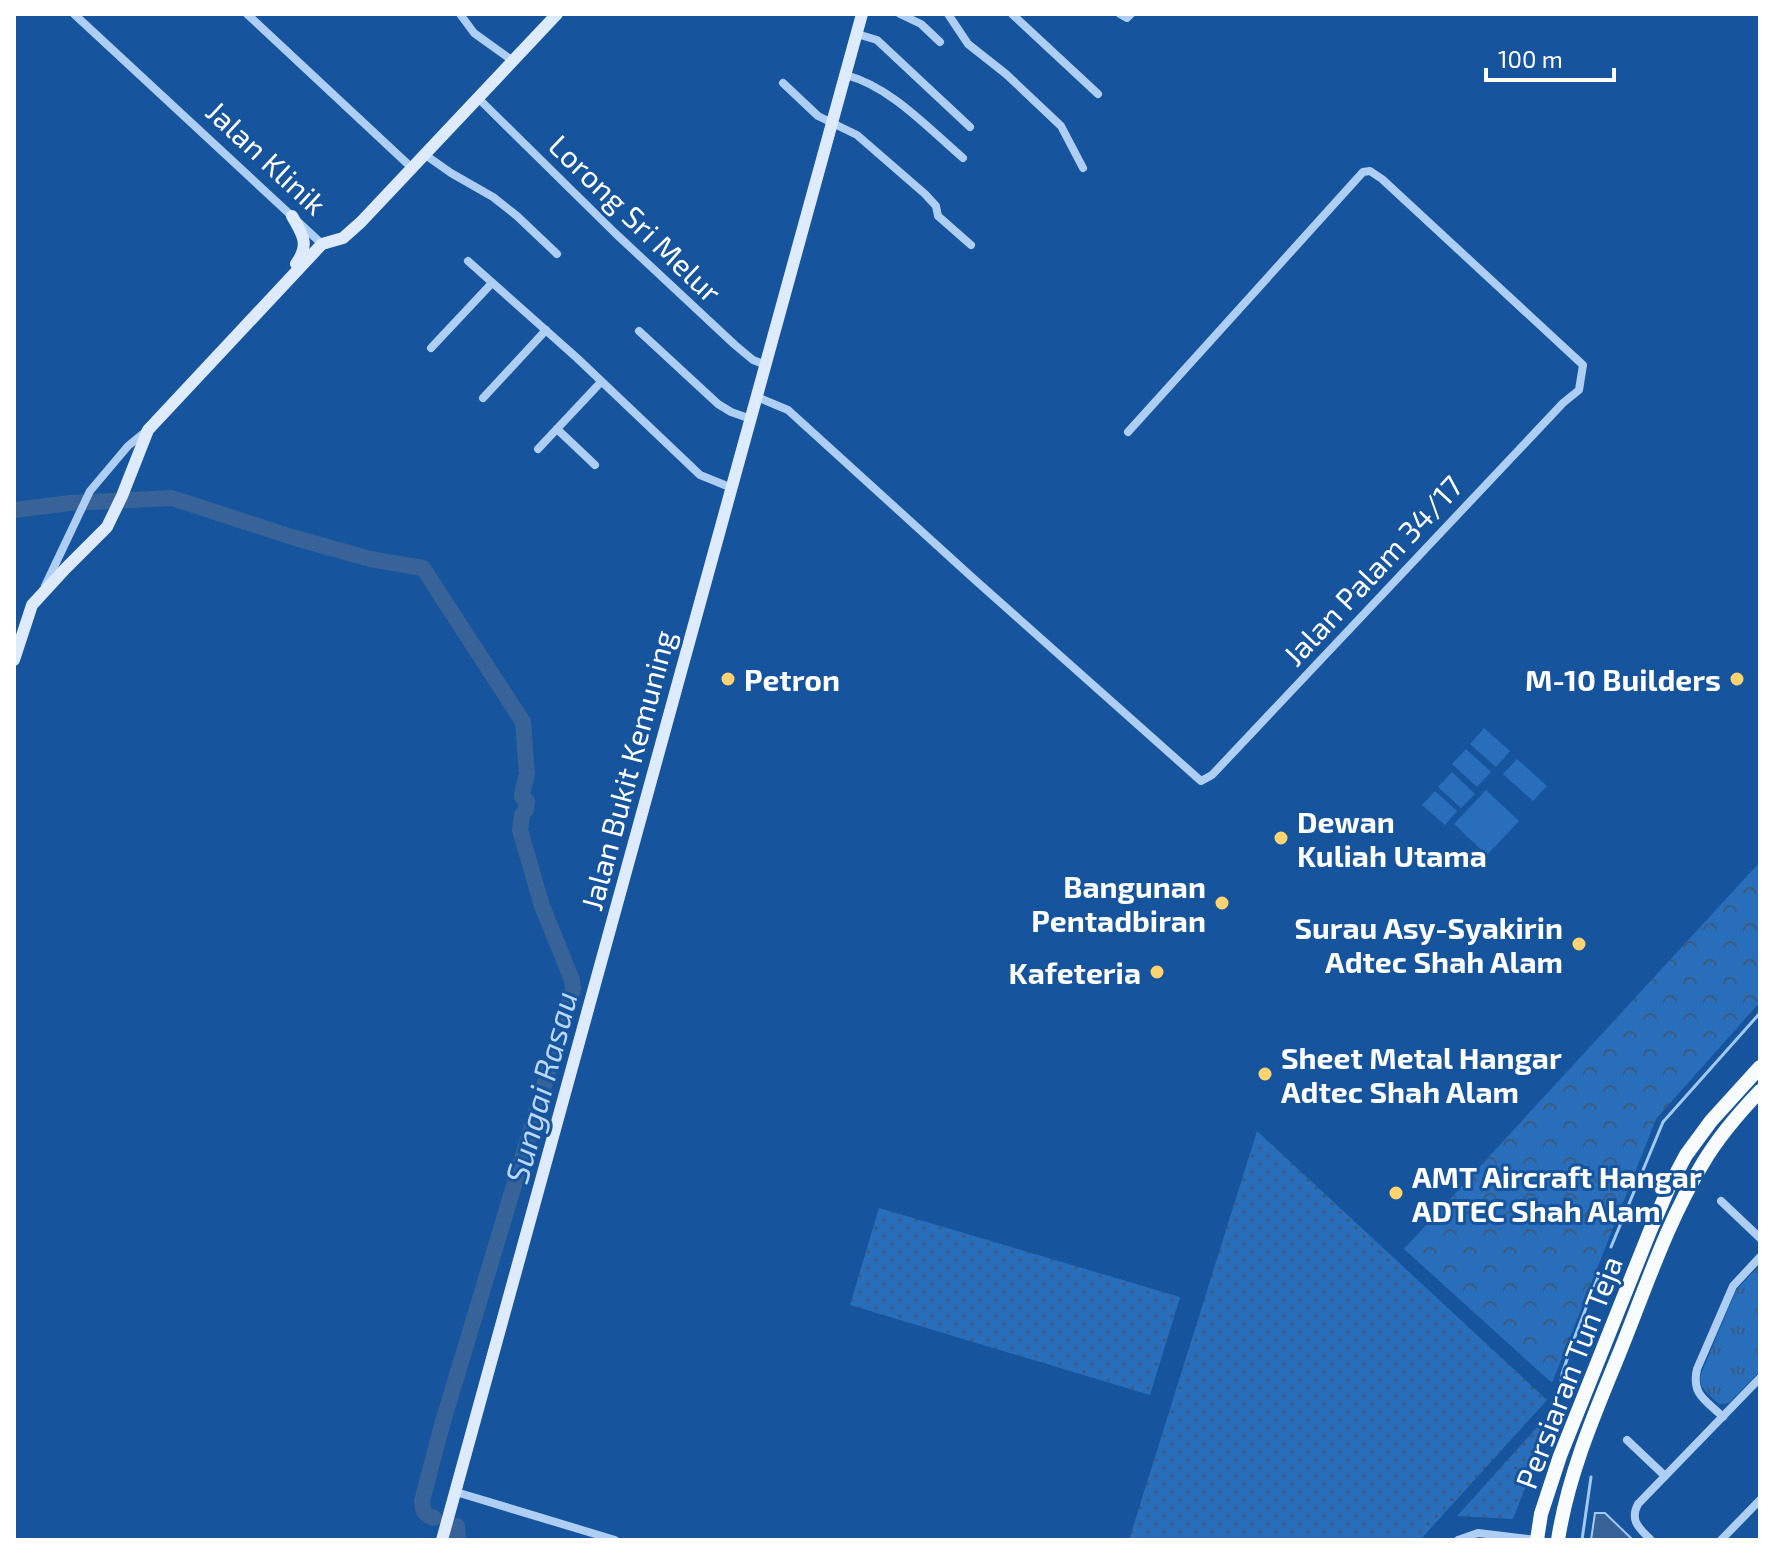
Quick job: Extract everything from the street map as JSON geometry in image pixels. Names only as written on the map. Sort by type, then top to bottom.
[{"type":"main road","name":"Jalan Bukit Kemuning","points":[[442,1540],[862,14]]},
{"type":"main road","name":"Jalan Klinik","points":[[322,244],[343,238],[351,231],[554,15]]},
{"type":"main road","points":[[276,293],[305,249],[292,216]]},
{"type":"main road","points":[[14,660],[32,605],[107,527],[148,430],[322,244]]},
{"type":"main road","name":"Persiaran Tun Teja","points":[[1558,1540],[1573,1473],[1653,1267],[1693,1181],[1709,1154],[1759,1087]]},
{"type":"main road","name":"Persiaran Tun Teja","points":[[1537,1540],[1541,1514],[1556,1466],[1670,1185],[1686,1155],[1711,1121],[1759,1087]]},
{"type":"street","name":"Jalan Klinik","points":[[74,14],[322,244]]},
{"type":"street","points":[[247,14],[412,168]]},
{"type":"street","points":[[460,14],[474,33],[513,61]]},
{"type":"street","points":[[900,14],[921,24],[940,42]]},
{"type":"street","points":[[921,24],[930,14]]},
{"type":"street","points":[[948,14],[968,44],[1006,74],[1061,126],[1083,168]]},
{"type":"street","points":[[1012,14],[1098,94]]},
{"type":"street","points":[[1120,14],[1127,18],[1131,14]]},
{"type":"street","points":[[857,34],[877,40],[970,127]]},
{"type":"street","points":[[846,75],[881,89],[963,158]]},
{"type":"street","points":[[783,83],[818,116],[857,135],[914,184],[936,206],[938,216],[971,245]]},
{"type":"street","name":"Lorong Sri Melur","points":[[478,98],[615,233],[735,345],[750,358],[766,365]]},
{"type":"street","points":[[424,154],[493,197],[557,254]]},
{"type":"street","name":"Jalan Palam 34/17","points":[[757,397],[788,410],[1201,781],[1212,775],[1563,403],[1579,390],[1583,365],[1382,179],[1370,171],[1363,172],[1128,432]]},
{"type":"street","points":[[468,261],[700,475],[732,488]]},
{"type":"street","points":[[431,348],[492,283]]},
{"type":"street","points":[[483,398],[546,330]]},
{"type":"street","points":[[639,331],[718,404],[751,419]]},
{"type":"street","points":[[538,449],[601,382]]},
{"type":"street","points":[[557,429],[595,465]]},
{"type":"street","points":[[41,594],[90,491],[128,446],[148,430]]},
{"type":"street","points":[[1721,1201],[1760,1238]]},
{"type":"street","points":[[1723,1417],[1697,1392],[1694,1382],[1697,1369],[1733,1286],[1760,1257]]},
{"type":"street","points":[[1651,1540],[1637,1526],[1634,1512],[1638,1504],[1760,1378]]},
{"type":"street","points":[[1627,1440],[1665,1476]]},
{"type":"street","points":[[456,1492],[615,1540]]},
{"type":"street","points":[[1721,1540],[1760,1500]]},
{"type":"street","points":[[577,1540],[581,1530]]},
{"type":"street","points":[[1458,1540],[1478,1533],[1537,1540]]},
{"type":"green space","points":[[1484,728],[1510,751],[1496,767],[1470,744]]},
{"type":"green space","points":[[1466,749],[1491,772],[1477,787],[1452,764]]},
{"type":"green space","points":[[1517,759],[1547,786],[1533,801],[1503,774]]},
{"type":"green space","points":[[1452,772],[1475,794],[1461,808],[1438,787]]},
{"type":"green space","points":[[1486,790],[1519,821],[1487,855],[1454,824]]},
{"type":"green space","points":[[1435,791],[1457,811],[1445,825],[1422,805]]},
{"type":"green space","points":[[1760,862],[1760,1002],[1656,1119],[1552,1383],[1404,1249]]},
{"type":"green space","points":[[1257,1131],[1547,1400],[1420,1540],[1129,1540]]},
{"type":"green space","points":[[879,1208],[1180,1297],[1150,1395],[850,1305]]},
{"type":"green space","points":[[1760,1265],[1760,1371],[1729,1403],[1719,1404],[1703,1387],[1701,1374],[1736,1290]]},
{"type":"green space","points":[[1558,1404],[1513,1519],[1457,1516]]},
{"type":"shaded area","points":[[1595,1513],[1605,1513],[1633,1540],[1591,1540]]},
{"type":"waterway","name":"Sungai Rasau","points":[[14,510],[70,503],[172,498],[370,559],[423,568],[523,722],[527,774],[522,797],[527,801],[520,830],[542,906],[573,989],[422,1501],[425,1512],[434,1518]]},
{"type":"waterway","points":[[1611,1247],[1663,1122],[1760,1013]]},
{"type":"waterway","points":[[1564,1392],[1562,1374],[1598,1277]]},
{"type":"waterway","points":[[1582,1540],[1591,1477]]},
{"type":"waterway","name":"Sungai Rasau","points":[[457,1526],[458,1540]]},
{"type":"place","name":"Petron","points":[[728,679]]},
{"type":"place","name":"M-10 Builders","points":[[1737,679]]},
{"type":"place","name":"Dewan Kuliah Utama","points":[[1281,838]]},
{"type":"place","name":"Bangunan Pentadbiran","points":[[1222,903]]},
{"type":"place","name":"Surau Asy-Syakirin Adtec Shah Alam","points":[[1579,944]]},
{"type":"place","name":"Kafeteria","points":[[1157,972]]},
{"type":"place","name":"Sheet Metal Hangar Adtec Shah Alam","points":[[1265,1074]]},
{"type":"place","name":"AMT Aircraft Hangar ADTEC Shah Alam","points":[[1396,1193]]}]
